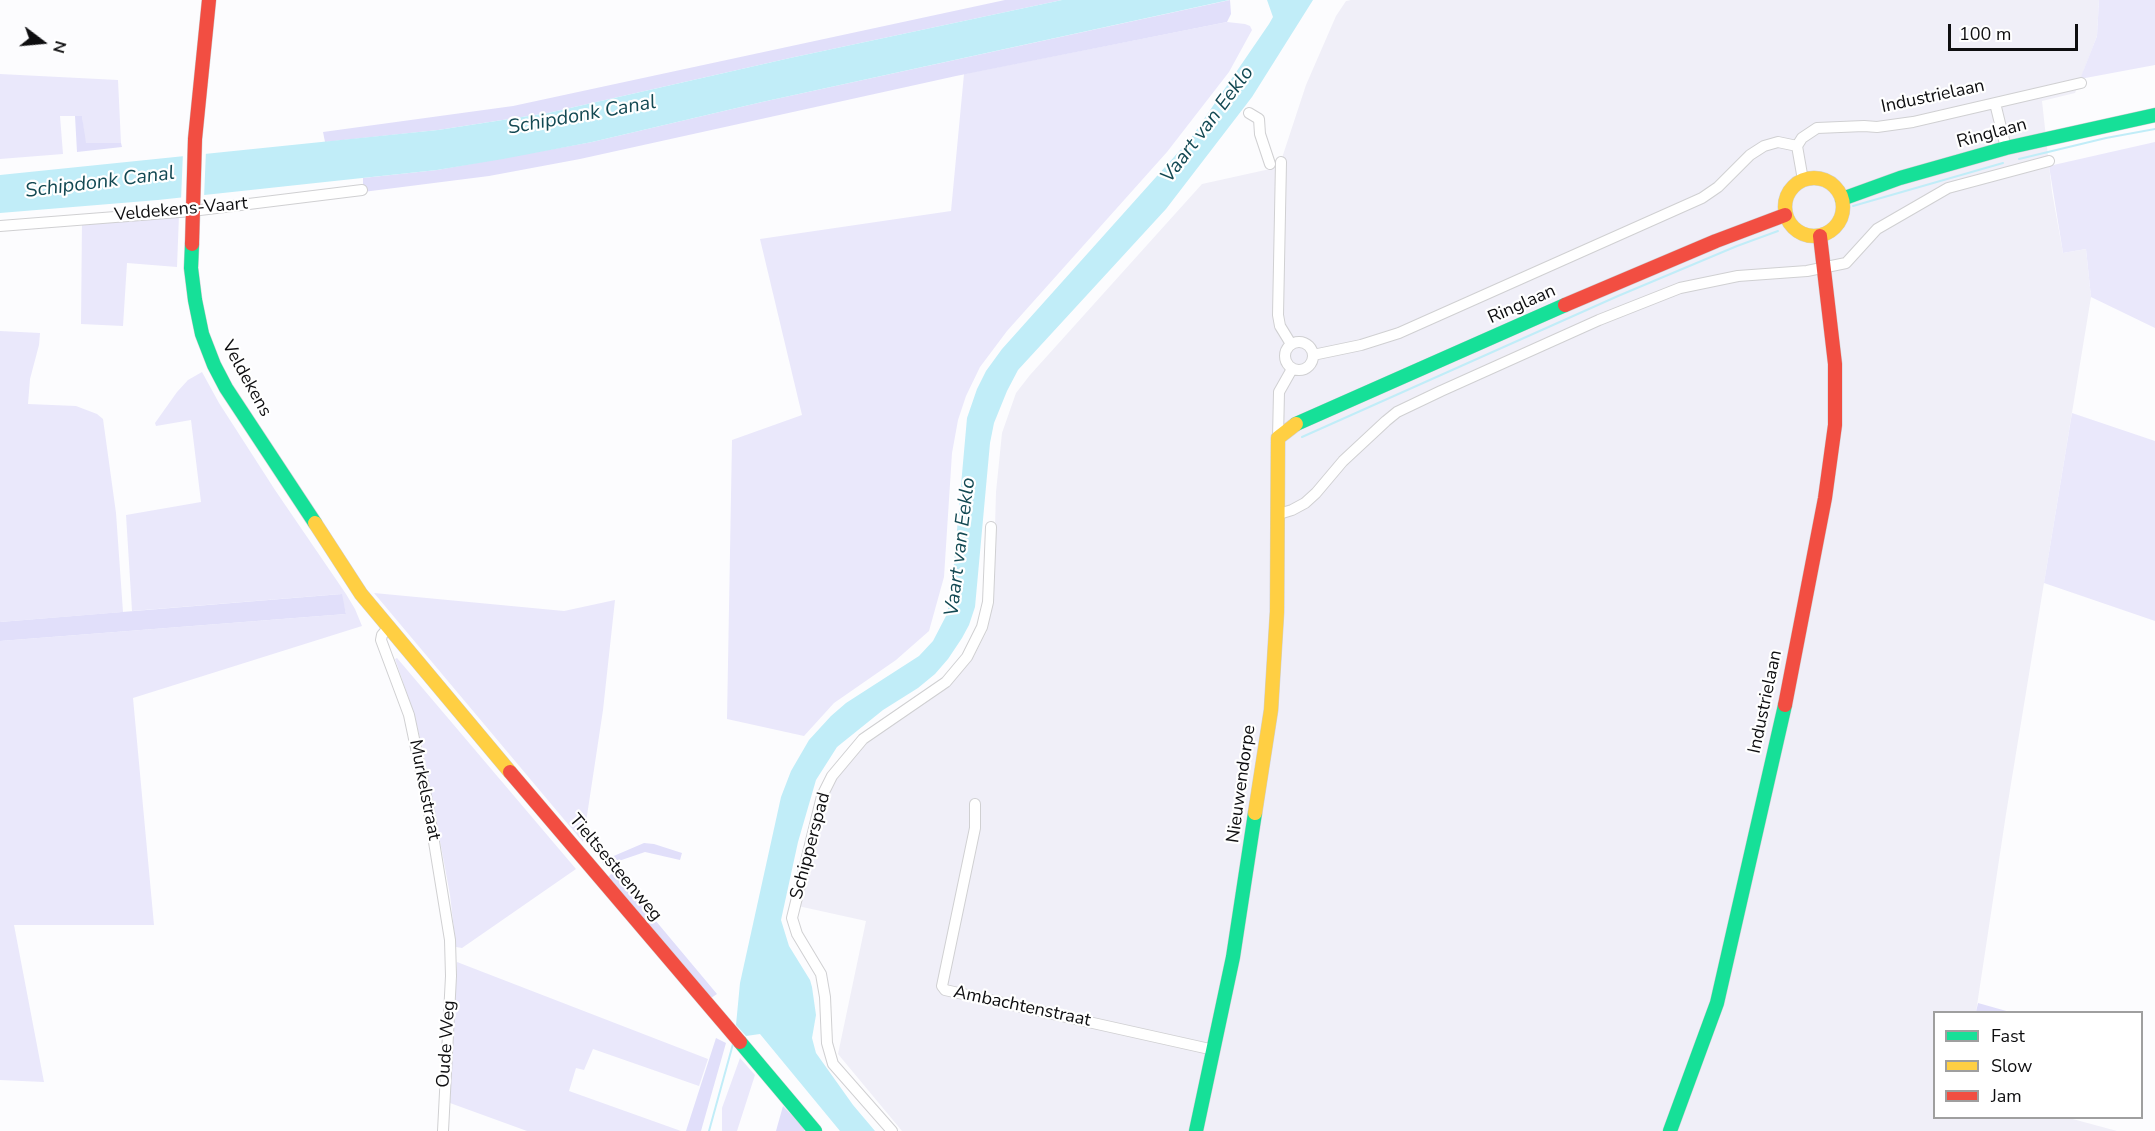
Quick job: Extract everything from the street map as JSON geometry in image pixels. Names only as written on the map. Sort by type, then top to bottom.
[{"type":"main road","name":"Veldekens","points":[[209,0],[195,144],[192,208],[192,284],[198,319],[214,365],[226,388],[361,594],[388,628]]},
{"type":"main road","name":"Ringlaan","points":[[1842,199],[1899,178],[2006,148],[2155,115]]},
{"type":"main road","points":[[1818,178],[1826,180],[1838,191],[1842,199],[1841,217],[1838,224],[1820,236],[1800,233],[1792,227],[1785,215],[1786,198],[1790,191],[1803,180],[1818,178]]},
{"type":"main road","name":"Ringlaan","points":[[1278,438],[1292,426],[1617,282],[1785,215]]},
{"type":"main road","name":"Industrielaan","points":[[1670,1131],[1717,1003],[1780,728],[1825,498],[1835,425],[1835,374],[1820,236]]},
{"type":"main road","name":"Nieuwendorpe","points":[[1196,1131],[1233,957],[1269,719],[1276,640],[1278,438]]},
{"type":"main road","name":"Tieltsesteenweg","points":[[388,628],[815,1131]]},
{"type":"street","name":"Industrielaan","points":[[1797,146],[1802,138],[1817,128],[1895,125],[2081,83]]},
{"type":"street","points":[[1995,103],[2006,148]]},
{"type":"street","points":[[1250,113],[1259,119],[1260,134],[1276,163],[1278,315],[1280,326],[1291,344]]},
{"type":"street","points":[[1313,355],[1361,345],[1410,329],[1702,198],[1718,187],[1750,155],[1764,146],[1778,142],[1797,146],[1803,180]]},
{"type":"street","points":[[1279,514],[1305,503],[1317,493],[1343,461],[1397,412],[1441,391],[1588,324],[1680,288],[1738,276],[1825,269],[1846,263],[1877,229],[1948,188],[2049,161]]},
{"type":"street","name":"Veldekens-Vaart","points":[[0,226],[362,190]]},
{"type":"street","points":[[1298,342],[1310,348],[1313,355],[1310,366],[1305,370],[1292,369],[1285,360],[1286,351],[1291,344],[1298,342]]},
{"type":"street","points":[[1278,438],[1279,392],[1292,369]]},
{"type":"street","name":"Schipperspad","points":[[892,1131],[833,1064],[827,1043],[825,997],[820,974],[797,934],[792,918],[822,796],[832,776],[863,739],[946,682],[967,657],[982,627],[988,602],[992,526]]},
{"type":"street","name":"Murkelstraat","points":[[388,628],[381,640],[409,715],[428,805],[451,958]]},
{"type":"street","name":"Ambachtenstraat","points":[[975,804],[975,828],[942,986],[945,990],[1214,1050]]},
{"type":"street","name":"Oude Weg","points":[[443,1131],[451,958]]},
{"type":"shaded area","points":[[1005,0],[1062,0],[548,113],[438,130],[325,142],[323,132],[513,106]]},
{"type":"shaded area","points":[[1230,0],[1231,14],[1227,22],[956,76],[580,159],[489,176],[363,192],[363,178],[437,170],[592,142],[762,102]]},
{"type":"shaded area","points":[[2099,0],[2097,36],[2075,93],[2042,101],[2052,192],[2063,253],[2086,249],[2091,297],[2006,814],[1976,1011],[1933,1011],[1933,1119],[2073,1119],[2117,1131],[902,1131],[838,1054],[866,921],[798,906],[824,801],[832,783],[855,754],[881,730],[946,685],[974,656],[987,631],[993,596],[996,492],[1002,433],[1016,393],[1202,184],[1279,167],[1306,85],[1336,16],[1346,1]]},
{"type":"shaded area","points":[[2099,0],[2155,0],[2155,65],[2080,79],[2097,36]]},
{"type":"shaded area","points":[[1227,22],[1245,24],[1252,30],[1229,72],[1167,152],[1007,331],[980,367],[966,396],[958,420],[952,453],[944,577],[929,631],[896,660],[834,703],[804,736],[727,719],[732,440],[802,415],[760,239],[951,211],[964,74]]},
{"type":"shaded area","points":[[0,74],[118,80],[121,143],[85,143],[82,116],[60,116],[63,154],[0,159]]},
{"type":"shaded area","points":[[75,116],[82,116],[86,143],[121,143],[122,147],[77,152]]},
{"type":"shaded area","points":[[2155,142],[2155,328],[2091,297],[2086,249],[2063,253],[2049,166]]},
{"type":"shaded area","points":[[179,215],[177,267],[127,263],[123,326],[81,324],[82,221]]},
{"type":"shaded area","points":[[0,331],[40,333],[30,379],[28,404],[76,406],[97,414],[103,419],[116,513],[123,612],[0,622]]},
{"type":"shaded area","points":[[202,372],[219,403],[275,490],[346,594],[362,626],[133,698],[154,925],[14,925],[44,1082],[0,1080],[0,641],[346,614],[341,594],[132,611],[126,515],[201,502],[191,420],[156,426],[155,423],[188,380]]},
{"type":"shaded area","points":[[2072,413],[2155,441],[2155,621],[2044,583]]},
{"type":"shaded area","points":[[374,593],[564,611],[615,600],[603,710],[583,842]]},
{"type":"shaded area","points":[[342,594],[346,614],[0,641],[0,622]]},
{"type":"shaded area","points":[[397,658],[576,869],[462,948],[456,947],[450,895],[425,760],[415,717],[395,659]]},
{"type":"shaded area","points":[[644,843],[682,853],[680,860],[645,852],[604,866],[602,861]]},
{"type":"shaded area","points":[[614,871],[717,994],[711,998],[608,877]]},
{"type":"shaded area","points":[[457,962],[708,1059],[699,1086],[593,1049],[584,1070],[576,1068],[569,1091],[681,1131],[527,1131],[450,1103]]},
{"type":"shaded area","points":[[1978,1003],[2006,1011],[1976,1011]]},
{"type":"shaded area","points":[[716,1038],[726,1043],[701,1131],[686,1131]]},
{"type":"shaded area","points":[[740,1058],[755,1075],[737,1131],[722,1131],[722,1108]]},
{"type":"shaded area","points":[[783,1106],[805,1129],[804,1131],[776,1131]]},
{"type":"water","name":"Schipdonk Canal","points":[[1062,0],[1229,0],[762,102],[592,142],[503,159],[437,170],[158,200],[0,213],[0,175],[438,130],[548,113]]},
{"type":"water","name":"Vaart van Eeklo","points":[[1267,0],[1313,0],[1252,97],[1166,209],[1018,370],[1007,391],[994,423],[990,443],[975,607],[962,638],[935,674],[918,688],[883,710],[837,747],[816,780],[798,842],[781,920],[789,946],[812,987],[816,1015],[812,1038],[816,1053],[853,1105],[875,1131],[840,1131],[760,1034],[746,1036],[736,1025],[740,983],[781,797],[791,771],[809,740],[831,716],[846,703],[919,656],[933,641],[947,614],[952,586],[967,418],[986,371],[1002,349],[1191,138],[1273,17]]},
{"type":"pier","points":[[206,150],[204,198],[181,200],[183,152]]},
{"type":"waterway","points":[[2019,159],[2155,129]]},
{"type":"waterway","points":[[1853,206],[2003,163]]},
{"type":"waterway","points":[[1302,437],[1618,296],[1778,231]]},
{"type":"waterway","points":[[709,1131],[733,1044]]},
{"type":"traffic: fast","points":[[1842,199],[1900,178],[2006,148],[2155,115]]},
{"type":"traffic: fast","points":[[192,244],[191,268],[195,300],[202,334],[214,365],[226,388],[315,523]]},
{"type":"traffic: fast","points":[[1296,424],[1565,305]]},
{"type":"traffic: fast","points":[[1670,1131],[1717,1003],[1785,705]]},
{"type":"traffic: fast","points":[[1196,1131],[1233,957],[1255,813]]},
{"type":"traffic: fast","points":[[740,1042],[815,1131]]},
{"type":"traffic: slow","points":[[1808,178],[1820,178],[1835,186],[1843,201],[1843,207],[1843,213],[1835,228],[1820,236],[1808,236],[1793,228],[1785,213],[1785,201],[1793,186],[1808,178]]},
{"type":"traffic: slow","points":[[1255,813],[1271,710],[1277,612],[1278,438],[1296,424]]},
{"type":"traffic: slow","points":[[315,523],[361,594],[510,772]]},
{"type":"traffic: jam","points":[[192,244],[195,139],[209,0]]},
{"type":"traffic: jam","points":[[1565,305],[1716,241],[1785,215]]},
{"type":"traffic: jam","points":[[1785,705],[1825,498],[1835,425],[1835,364],[1820,236]]},
{"type":"traffic: jam","points":[[510,772],[740,1042]]}]
